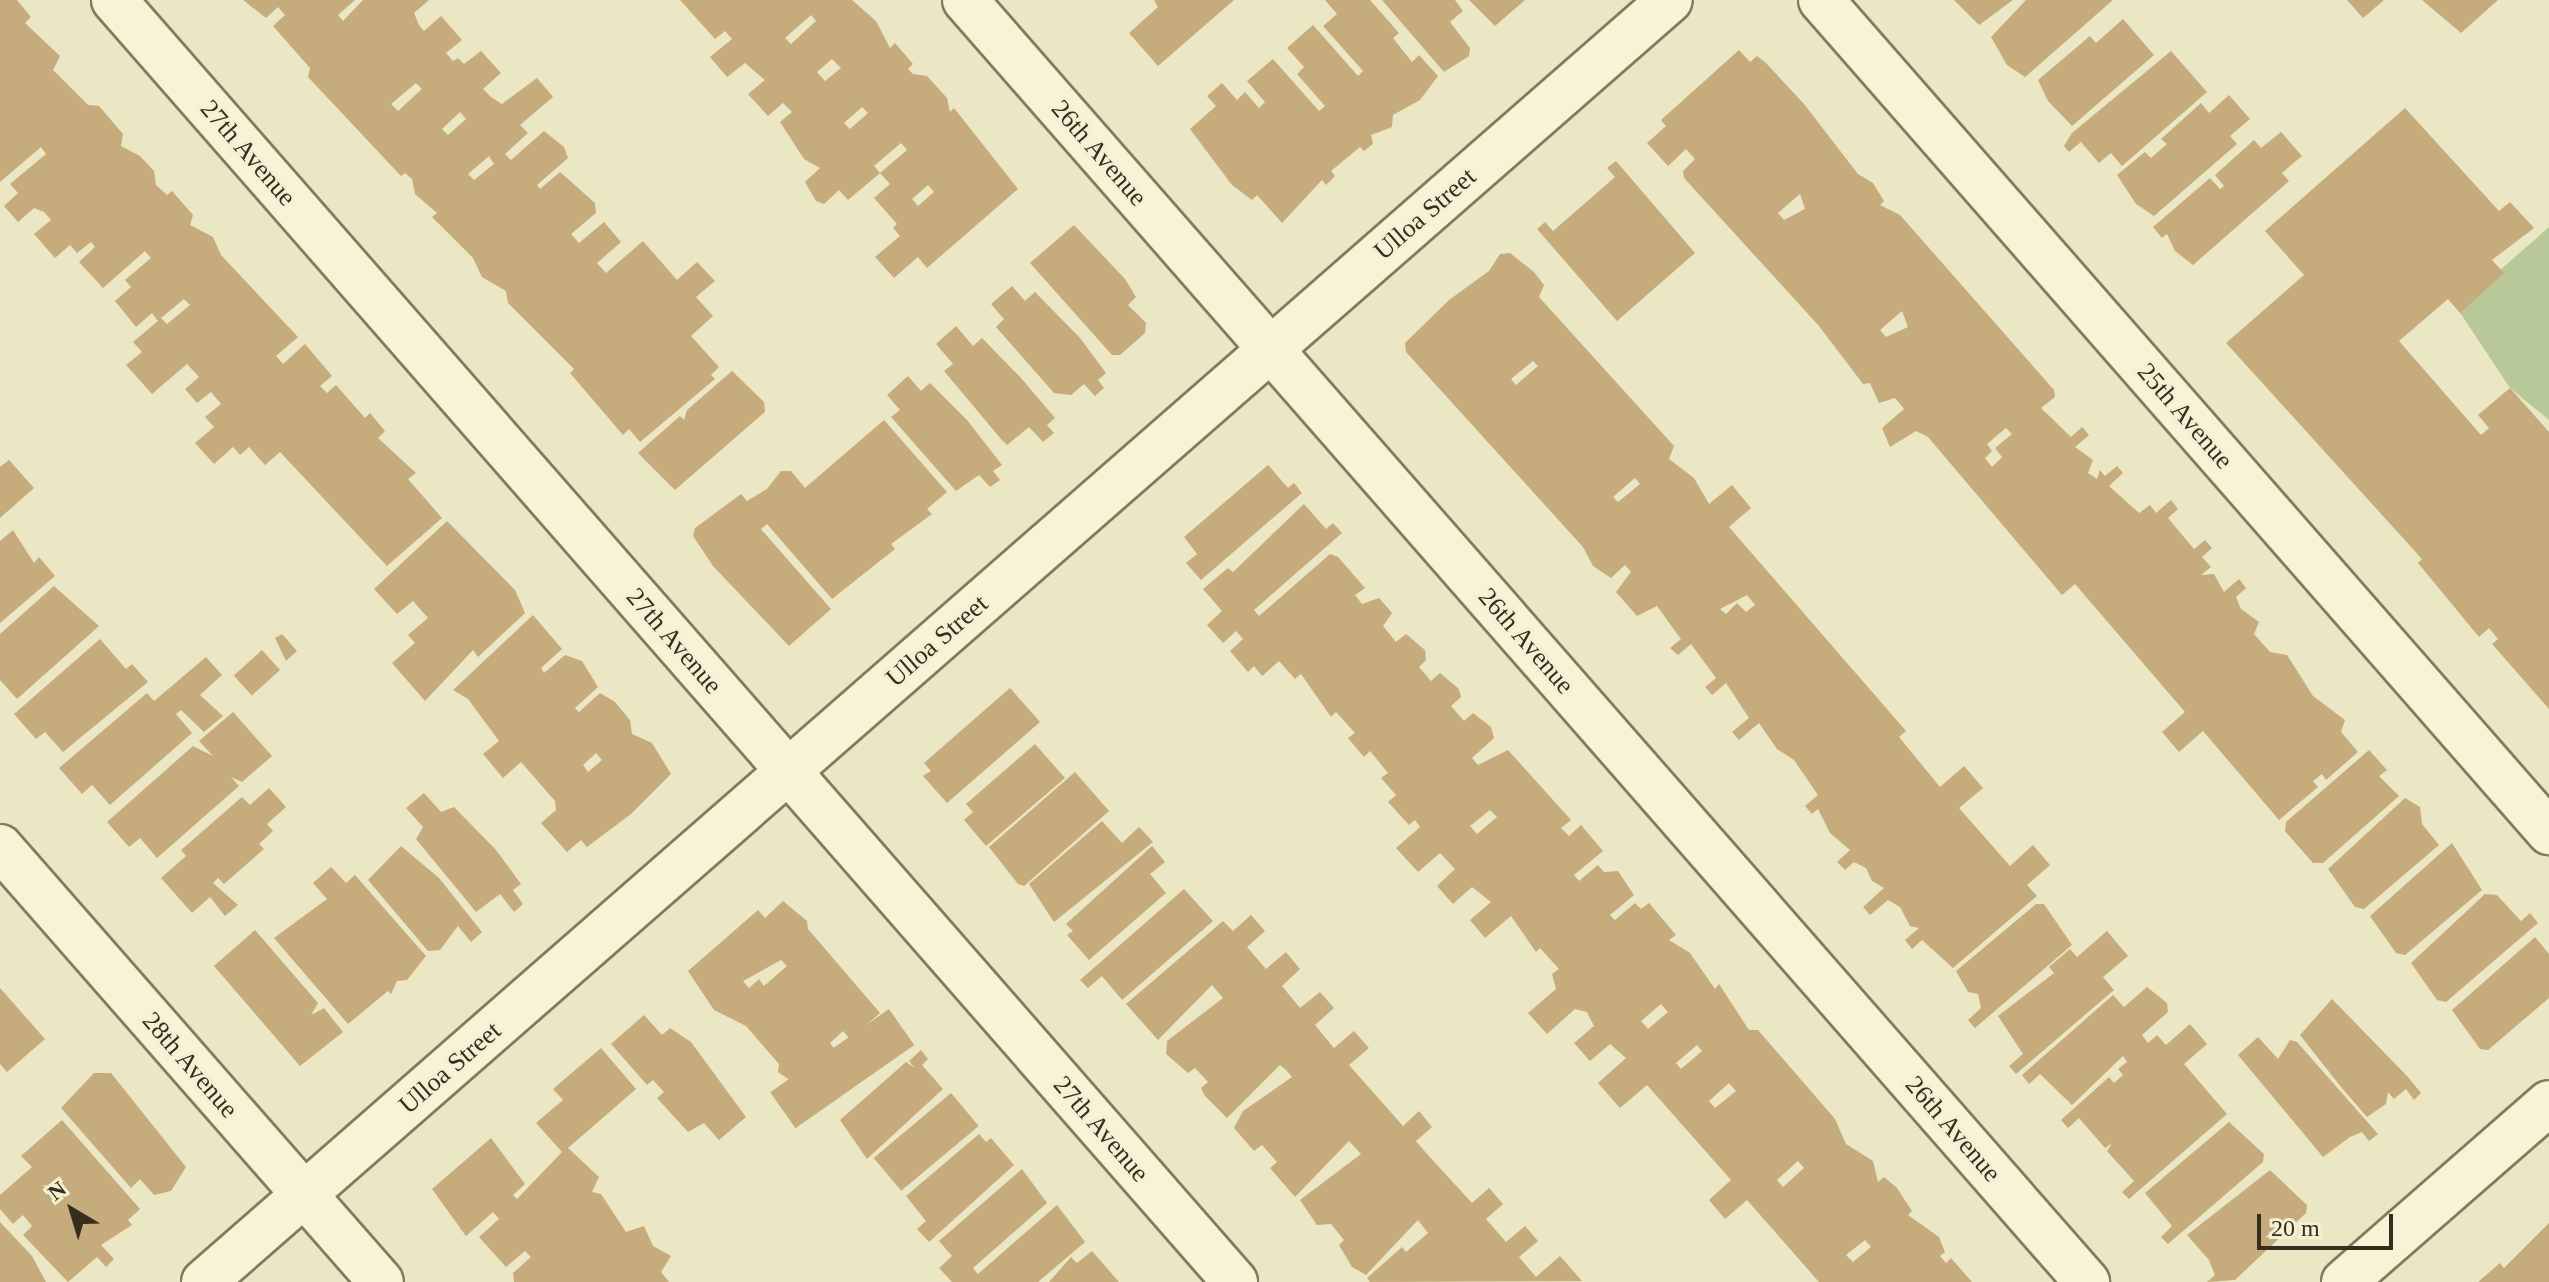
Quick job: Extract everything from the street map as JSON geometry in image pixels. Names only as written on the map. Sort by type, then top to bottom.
[{"type":"street","name":"27th Avenue","points":[[114,0],[1235,1282]]},
{"type":"street","name":"26th Avenue","points":[[965,0],[2087,1282]]},
{"type":"street","name":"Ulloa Street","points":[[204,1282],[1670,0]]},
{"type":"street","name":"25th Avenue","points":[[1821,0],[2549,832]]},
{"type":"street","name":"28th Avenue","points":[[0,847],[381,1282]]},
{"type":"street","points":[[2344,1282],[2549,1103]]},
{"type":"green space","points":[[2549,227],[2549,420],[2510,388],[2457,308]]},
{"type":"building","points":[[0,0],[17,0],[31,17],[25,23],[60,56],[53,70],[88,105],[99,106],[123,134],[121,146],[140,156],[154,171],[156,185],[167,195],[172,191],[193,215],[190,225],[213,237],[221,255],[298,337],[276,356],[283,364],[305,344],[332,376],[320,386],[327,393],[336,385],[365,418],[370,413],[385,431],[378,438],[416,473],[408,479],[442,518],[387,566],[280,452],[265,465],[249,447],[240,455],[233,447],[214,464],[195,443],[214,427],[205,417],[221,404],[211,392],[197,403],[185,389],[199,377],[187,364],[152,394],[126,365],[142,352],[133,342],[158,321],[152,313],[136,327],[115,301],[131,287],[125,280],[151,258],[145,251],[103,288],[79,262],[95,247],[91,242],[77,253],[70,245],[55,258],[34,234],[51,220],[44,212],[34,208],[18,222],[4,206],[18,193],[10,184],[46,154],[41,147],[0,182]],"holes":[[[184,299],[190,305],[167,324],[161,318]]]},
{"type":"building","points":[[243,0],[355,0],[338,15],[343,21],[363,0],[429,0],[414,13],[419,25],[424,31],[441,16],[462,40],[446,53],[453,61],[458,58],[464,64],[481,51],[501,73],[483,89],[491,97],[502,104],[537,78],[553,97],[520,125],[528,133],[505,154],[511,160],[544,131],[564,147],[568,158],[537,185],[540,189],[560,172],[595,203],[596,213],[571,234],[579,243],[604,222],[621,242],[597,263],[606,273],[643,241],[677,280],[697,262],[715,281],[696,297],[713,316],[691,336],[719,367],[711,375],[715,379],[640,442],[629,429],[623,435],[570,373],[574,369],[508,303],[506,291],[482,277],[473,258],[432,217],[437,213],[415,194],[412,179],[405,173],[401,176],[308,77],[310,68],[273,26],[285,15],[278,7],[266,18]],"holes":[[[416,83],[422,89],[398,111],[391,104]],[[460,112],[466,119],[448,135],[442,129]],[[489,156],[494,164],[474,180],[468,174]]]},
{"type":"building","points":[[680,0],[852,0],[876,21],[890,48],[895,43],[913,64],[908,69],[913,74],[927,76],[947,98],[950,112],[954,108],[1018,189],[927,268],[918,257],[894,278],[875,257],[900,236],[893,228],[897,224],[874,198],[890,184],[880,173],[848,200],[839,190],[824,204],[816,201],[805,182],[820,168],[804,159],[780,122],[792,112],[783,103],[768,116],[748,94],[765,80],[745,63],[727,77],[710,57],[732,39],[725,31],[715,39]],"holes":[[[811,15],[816,21],[791,44],[785,38]],[[832,59],[841,68],[825,81],[817,72]],[[862,107],[868,113],[850,129],[844,123]],[[901,143],[907,150],[880,173],[874,166]],[[928,185],[934,192],[918,206],[912,199]]]},
{"type":"building","points":[[1154,0],[1234,0],[1158,66],[1129,33],[1158,7]]},
{"type":"building","points":[[1325,0],[1370,0],[1399,33],[1393,38],[1412,62],[1419,55],[1438,76],[1420,100],[1393,115],[1392,127],[1371,135],[1373,144],[1364,151],[1360,147],[1331,171],[1335,176],[1326,185],[1322,180],[1282,223],[1257,195],[1252,200],[1232,185],[1190,129],[1216,106],[1207,96],[1222,83],[1237,100],[1245,92],[1259,108],[1265,102],[1247,81],[1273,59],[1319,111],[1325,106],[1297,74],[1304,67],[1287,48],[1313,25],[1358,76],[1363,71],[1323,26],[1337,14]]},
{"type":"building","points":[[1382,0],[1455,0],[1463,11],[1450,22],[1470,48],[1469,56],[1444,72]]},
{"type":"building","points":[[1469,0],[1525,0],[1495,26]]},
{"type":"building","points":[[1954,0],[2013,0],[1979,25]]},
{"type":"building","points":[[2026,0],[2113,0],[2025,77],[2007,65],[1991,37]]},
{"type":"building","points":[[2347,0],[2384,0],[2363,18]]},
{"type":"building","points":[[2422,0],[2498,0],[2461,33]]},
{"type":"building","points":[[2123,19],[2154,55],[2072,126],[2048,101],[2038,80],[2090,36],[2096,43]]},
{"type":"building","points":[[1739,50],[1750,62],[1757,56],[1766,63],[1804,104],[1858,174],[1873,183],[1884,201],[1880,205],[1900,215],[2054,390],[2055,397],[2041,408],[2071,437],[2082,427],[2089,435],[2075,447],[2093,460],[2088,473],[2097,479],[2100,470],[2105,476],[2117,466],[2123,473],[2109,486],[2139,513],[2150,505],[2156,513],[2171,500],[2178,509],[2168,518],[2194,549],[2205,540],[2212,548],[2202,557],[2211,567],[2201,575],[2214,574],[2224,592],[2239,579],[2246,588],[2236,597],[2241,609],[2259,622],[2254,634],[2270,652],[2287,655],[2313,696],[2345,720],[2341,732],[2358,752],[2326,780],[2322,774],[2313,781],[2318,787],[2279,820],[2203,731],[2179,752],[2162,732],[2185,712],[2075,584],[2062,595],[1928,437],[1916,431],[1890,447],[1882,428],[1904,409],[1895,398],[1879,403],[1870,383],[1863,384],[1819,326],[1684,178],[1683,171],[1695,159],[1686,149],[1668,166],[1647,143],[1666,126],[1661,120]],"holes":[[[1800,194],[1805,209],[1784,220],[1778,213]],[[1902,311],[1908,327],[1886,337],[1880,330]],[[2006,428],[2012,434],[1995,448],[2002,457],[1992,467],[1985,458],[1992,451],[1987,444]]]},
{"type":"building","points":[[2171,51],[2207,92],[2122,166],[2111,153],[2099,163],[2081,142],[2069,152],[2064,146],[2072,133]]},
{"type":"building","points":[[2229,95],[2250,119],[2230,136],[2237,144],[2154,216],[2136,204],[2117,175],[2145,152],[2151,158],[2167,144],[2161,139],[2201,103],[2209,113]]},
{"type":"building","points":[[2405,108],[2499,211],[2510,202],[2534,228],[2492,260],[2504,273],[2460,313],[2448,299],[2399,341],[2481,435],[2489,428],[2478,415],[2510,388],[2549,432],[2549,709],[2492,644],[2498,639],[2489,628],[2479,637],[2418,563],[2422,559],[2226,343],[2304,275],[2265,231]]},
{"type":"building","points":[[2281,132],[2302,156],[2282,173],[2289,181],[2193,265],[2175,251],[2167,234],[2162,238],[2153,227],[2210,178],[2220,189],[2224,186],[2215,175],[2254,140],[2261,148]]},
{"type":"building","points":[[1616,161],[1695,253],[1617,321],[1537,229],[1545,222],[1553,231],[1615,177],[1607,168]]},
{"type":"building","points":[[1074,225],[1125,279],[1136,297],[1128,305],[1146,323],[1145,333],[1120,355],[1112,355],[1030,263]]},
{"type":"building","points":[[1510,253],[1534,272],[1544,285],[1539,297],[1674,446],[1669,459],[1694,478],[1709,504],[1732,485],[1751,508],[1729,527],[1906,731],[1899,737],[1940,787],[1964,766],[1983,788],[1959,808],[2010,866],[2033,845],[2050,865],[2027,885],[2037,896],[1953,968],[1922,940],[1912,949],[1905,940],[1919,928],[1910,926],[1900,907],[1888,900],[1870,915],[1863,907],[1884,888],[1872,881],[1866,868],[1854,862],[1845,870],[1837,862],[1850,850],[1830,833],[1818,809],[1812,814],[1805,806],[1818,795],[1794,760],[1777,749],[1759,723],[1739,740],[1732,732],[1749,718],[1726,683],[1712,695],[1705,687],[1716,678],[1691,644],[1678,655],[1670,648],[1681,639],[1657,606],[1637,616],[1616,592],[1631,572],[1625,565],[1611,578],[1593,566],[1583,547],[1406,352],[1405,343],[1449,300],[1489,271],[1500,254]],"holes":[[[1533,361],[1538,366],[1516,385],[1511,379]],[[1635,478],[1640,484],[1618,502],[1613,497]],[[1747,595],[1755,605],[1746,612],[1737,603],[1726,614],[1720,609]]]},
{"type":"building","points":[[1012,286],[1025,301],[1035,292],[1080,338],[1106,373],[1098,380],[1104,388],[1095,396],[1084,384],[1071,395],[1054,393],[996,327],[1004,319],[991,304]]},
{"type":"building","points":[[956,326],[973,346],[982,338],[1021,378],[1055,418],[1047,425],[1054,433],[1043,442],[1029,427],[1007,445],[1001,439],[944,371],[953,364],[936,344]]},
{"type":"building","points":[[732,371],[764,402],[765,412],[675,490],[638,453],[680,416],[684,420],[687,410]]},
{"type":"building","points":[[908,376],[921,391],[930,383],[967,420],[1002,465],[993,471],[1000,480],[990,487],[979,475],[956,491],[891,417],[900,410],[887,395]]},
{"type":"building","points":[[884,420],[947,492],[927,509],[932,514],[891,544],[895,549],[832,599],[767,524],[761,529],[831,609],[789,646],[713,566],[693,536],[695,528],[741,494],[747,501],[767,489],[781,471],[791,471],[805,488]]},
{"type":"building","points":[[9,460],[34,488],[0,518],[0,467]]},
{"type":"building","points":[[1268,465],[1288,488],[1294,483],[1302,493],[1201,580],[1186,563],[1197,554],[1184,537]]},
{"type":"building","points":[[1304,504],[1326,529],[1333,523],[1342,533],[1254,610],[1259,616],[1330,554],[1338,557],[1365,588],[1355,595],[1362,604],[1379,598],[1392,613],[1383,626],[1396,642],[1406,634],[1425,650],[1426,660],[1419,667],[1431,681],[1440,673],[1459,689],[1461,697],[1451,706],[1464,721],[1473,713],[1491,727],[1494,738],[1472,758],[1478,765],[1508,750],[1571,820],[1561,828],[1569,836],[1581,825],[1603,851],[1574,875],[1579,881],[1598,865],[1604,872],[1618,871],[1634,895],[1610,915],[1615,920],[1635,903],[1641,909],[1649,903],[1676,935],[1669,940],[1690,953],[1715,989],[1719,984],[1749,1030],[1758,1030],[1835,1119],[1846,1144],[1873,1161],[1878,1182],[1884,1177],[1897,1188],[1912,1211],[1908,1215],[1939,1237],[1945,1252],[1940,1256],[1946,1263],[1951,1258],[1972,1282],[1819,1282],[1747,1200],[1725,1219],[1709,1200],[1731,1180],[1647,1085],[1620,1108],[1598,1083],[1626,1058],[1610,1044],[1590,1061],[1574,1043],[1594,1026],[1587,1012],[1575,1009],[1547,1034],[1528,1013],[1556,989],[1552,974],[1559,969],[1540,948],[1536,952],[1511,916],[1485,938],[1470,920],[1491,902],[1472,887],[1453,904],[1437,886],[1455,869],[1440,853],[1418,872],[1396,848],[1420,827],[1415,820],[1409,825],[1388,802],[1396,795],[1381,778],[1388,773],[1370,751],[1364,757],[1348,738],[1355,733],[1336,712],[1331,717],[1301,674],[1295,679],[1279,661],[1262,676],[1254,666],[1248,672],[1230,651],[1243,639],[1236,631],[1223,643],[1207,625],[1222,611],[1203,589],[1228,568],[1233,572]],"holes":[[[1490,810],[1497,817],[1477,834],[1470,826]],[[1661,1004],[1668,1012],[1648,1029],[1641,1021]],[[1697,1045],[1702,1051],[1681,1069],[1676,1063]],[[1729,1083],[1736,1091],[1715,1108],[1709,1101]],[[1798,1161],[1804,1168],[1783,1187],[1777,1180]],[[1865,1240],[1871,1247],[1853,1262],[1846,1255]]]},
{"type":"building","points":[[447,521],[515,590],[525,613],[478,657],[473,650],[425,701],[392,663],[415,643],[408,635],[428,618],[413,601],[397,614],[374,589]]},
{"type":"building","points":[[13,530],[34,563],[39,557],[55,576],[0,623],[0,541]]},
{"type":"building","points":[[54,586],[99,626],[17,699],[0,680],[0,634]]},
{"type":"building","points":[[533,615],[562,649],[541,668],[544,673],[565,655],[582,661],[598,687],[575,708],[579,712],[600,693],[615,702],[630,720],[632,734],[652,743],[671,774],[631,814],[587,847],[581,840],[567,852],[541,823],[556,810],[555,801],[521,762],[503,778],[483,754],[499,741],[468,699],[453,690]],"holes":[[[596,753],[602,760],[588,772],[583,765]]]},
{"type":"building","points":[[282,634],[297,651],[286,661],[275,638]]},
{"type":"building","points":[[100,639],[126,669],[132,664],[148,682],[63,752],[45,732],[36,739],[14,714]]},
{"type":"building","points":[[262,650],[280,670],[252,695],[234,675]]},
{"type":"building","points":[[206,657],[222,675],[200,695],[223,716],[204,732],[181,710],[176,714],[192,733],[110,805],[92,785],[82,794],[59,768],[147,693],[154,701]]},
{"type":"building","points":[[1010,688],[1040,722],[947,803],[923,776],[931,771],[924,763]]},
{"type":"building","points":[[233,712],[272,756],[242,782],[231,777],[239,786],[157,858],[140,838],[129,847],[107,822],[193,746],[213,756],[199,741]]},
{"type":"building","points":[[1035,744],[1065,778],[986,846],[964,820],[973,812],[966,804]]},
{"type":"building","points":[[2369,750],[2387,770],[2379,776],[2399,796],[2323,863],[2313,863],[2285,831],[2286,822]]},
{"type":"building","points":[[1075,772],[1109,811],[1024,886],[1018,884],[989,847]]},
{"type":"building","points":[[269,788],[286,807],[267,824],[273,831],[259,844],[264,849],[224,884],[218,878],[213,883],[238,905],[225,916],[210,897],[192,913],[161,878],[186,856],[181,850],[242,797],[250,805]]},
{"type":"building","points":[[424,793],[441,812],[454,807],[496,850],[521,884],[513,890],[523,904],[514,912],[500,894],[476,912],[416,839],[423,827],[406,808]]},
{"type":"building","points":[[2405,798],[2420,807],[2422,824],[2439,845],[2364,909],[2355,907],[2328,869]]},
{"type":"building","points":[[1102,821],[1122,843],[1139,827],[1153,842],[1054,922],[1029,884]]},
{"type":"building","points":[[2452,843],[2482,890],[2405,955],[2396,953],[2370,916]]},
{"type":"building","points":[[401,846],[439,878],[482,932],[471,942],[458,926],[440,950],[428,951],[368,880]]},
{"type":"building","points":[[1152,846],[1165,862],[1150,874],[1166,893],[1089,960],[1067,935],[1073,931],[1066,924]]},
{"type":"building","points":[[331,867],[346,883],[355,875],[426,956],[407,980],[397,981],[391,994],[388,991],[348,1024],[274,938],[327,899],[313,883]]},
{"type":"building","points":[[1184,889],[1213,921],[1122,1000],[1102,976],[1088,988],[1080,980]]},
{"type":"building","points":[[2485,894],[2497,895],[2521,921],[2530,913],[2538,923],[2446,1002],[2437,1000],[2411,963]]},
{"type":"building","points":[[783,901],[807,921],[808,929],[880,1013],[850,1039],[843,1031],[830,1043],[836,1051],[797,1085],[778,1072],[779,1064],[746,1026],[714,1010],[688,971],[758,910],[765,918]],"holes":[[[781,960],[787,966],[764,986],[759,979],[749,988],[743,981]]]},
{"type":"building","points":[[2036,904],[2044,904],[2072,945],[1975,1028],[1968,1020],[1981,1008],[1978,994],[1968,992],[1956,971]]},
{"type":"building","points":[[1251,915],[1265,931],[1247,947],[1266,969],[1286,952],[1300,969],[1282,986],[1300,1008],[1320,992],[1334,1008],[1315,1025],[1334,1048],[1354,1031],[1369,1048],[1349,1065],[1403,1126],[1419,1111],[1432,1127],[1416,1141],[1427,1154],[1472,1203],[1489,1188],[1503,1204],[1486,1219],[1506,1242],[1525,1226],[1538,1241],[1519,1257],[1536,1277],[1560,1256],[1582,1281],[1370,1282],[1367,1278],[1402,1247],[1406,1252],[1428,1233],[1418,1220],[1366,1275],[1352,1267],[1339,1245],[1344,1240],[1331,1224],[1317,1225],[1300,1200],[1361,1154],[1349,1141],[1295,1197],[1270,1168],[1277,1162],[1262,1145],[1254,1151],[1234,1128],[1243,1111],[1292,1077],[1286,1070],[1280,1065],[1227,1118],[1205,1096],[1201,1088],[1208,1082],[1195,1068],[1188,1073],[1166,1054],[1167,1041],[1223,998],[1212,985],[1158,1040],[1126,1004],[1223,921],[1233,931]]},
{"type":"building","points":[[255,930],[318,1003],[311,1015],[324,1008],[343,1032],[300,1066],[214,966]]},
{"type":"building","points":[[2107,931],[2128,956],[2103,977],[2114,990],[2016,1074],[2009,1066],[2023,1054],[1998,1016],[2054,973],[2049,967],[2070,949],[2077,957]]},
{"type":"building","points":[[2535,937],[2549,954],[2549,998],[2488,1050],[2480,1049],[2452,1010]]},
{"type":"building","points":[[2147,987],[2167,1003],[2168,1012],[2142,1035],[2148,1043],[2157,1035],[2166,1045],[2190,1024],[2207,1044],[2184,1064],[2227,1114],[2129,1199],[2122,1192],[2134,1181],[2107,1151],[2112,1143],[2105,1148],[2079,1118],[2068,1128],[2061,1120],[2109,1077],[2114,1083],[2123,1075],[2118,1069],[2127,1062],[2123,1056],[2072,1105],[2040,1074],[2029,1084],[2022,1075],[2113,995],[2124,1007]]},
{"type":"building","points":[[0,988],[45,1039],[7,1072],[0,1064]]},
{"type":"building","points":[[2332,999],[2421,1093],[2414,1100],[2406,1089],[2394,1099],[2388,1092],[2386,1104],[2367,1117],[2341,1087],[2300,1035]]},
{"type":"building","points":[[889,1009],[914,1045],[795,1128],[770,1092]]},
{"type":"building","points":[[644,1015],[662,1035],[670,1028],[691,1042],[746,1117],[719,1140],[704,1123],[688,1132],[657,1098],[664,1092],[653,1080],[647,1085],[611,1044]]},
{"type":"building","points":[[2258,1037],[2278,1059],[2290,1040],[2297,1042],[2378,1134],[2369,1141],[2362,1132],[2350,1137],[2323,1157],[2238,1055]]},
{"type":"building","points":[[601,1048],[636,1089],[568,1148],[599,1177],[592,1192],[601,1194],[626,1232],[644,1226],[653,1246],[671,1256],[661,1272],[669,1282],[514,1282],[513,1273],[531,1257],[525,1251],[506,1267],[479,1237],[499,1219],[493,1212],[466,1236],[432,1189],[491,1138],[525,1184],[513,1195],[517,1199],[562,1152],[536,1123],[563,1100],[553,1089]]},
{"type":"building","points":[[921,1050],[928,1059],[922,1065],[943,1089],[867,1159],[840,1120],[906,1062],[915,1068],[909,1061]]},
{"type":"building","points":[[94,1073],[111,1073],[186,1167],[171,1191],[154,1195],[140,1179],[131,1188],[61,1108]]},
{"type":"building","points":[[951,1093],[979,1126],[901,1191],[874,1158]]},
{"type":"building","points":[[62,1120],[140,1209],[128,1220],[132,1225],[101,1245],[114,1259],[106,1267],[97,1257],[68,1282],[23,1235],[32,1226],[23,1215],[13,1224],[0,1209],[0,1195],[32,1167],[21,1156]]},
{"type":"building","points":[[2229,1122],[2264,1154],[2263,1162],[2168,1244],[2161,1237],[2172,1226],[2145,1193]]},
{"type":"building","points":[[979,1134],[986,1142],[991,1138],[1014,1165],[929,1242],[917,1229],[926,1221],[906,1196]]},
{"type":"building","points":[[1022,1169],[1047,1203],[973,1268],[978,1274],[1057,1205],[1085,1242],[1038,1282],[952,1282],[939,1268],[952,1256],[939,1241]]},
{"type":"building","points":[[2270,1170],[2307,1205],[2306,1213],[2235,1280],[2207,1282],[2215,1275],[2209,1260],[2187,1235]]},
{"type":"building","points":[[0,1222],[32,1256],[46,1282],[0,1282]]},
{"type":"building","points":[[2549,1223],[2549,1282],[2478,1282],[2500,1263],[2504,1268]]},
{"type":"building","points":[[1092,1251],[1119,1282],[1049,1282],[1071,1257],[1077,1263]]}]
